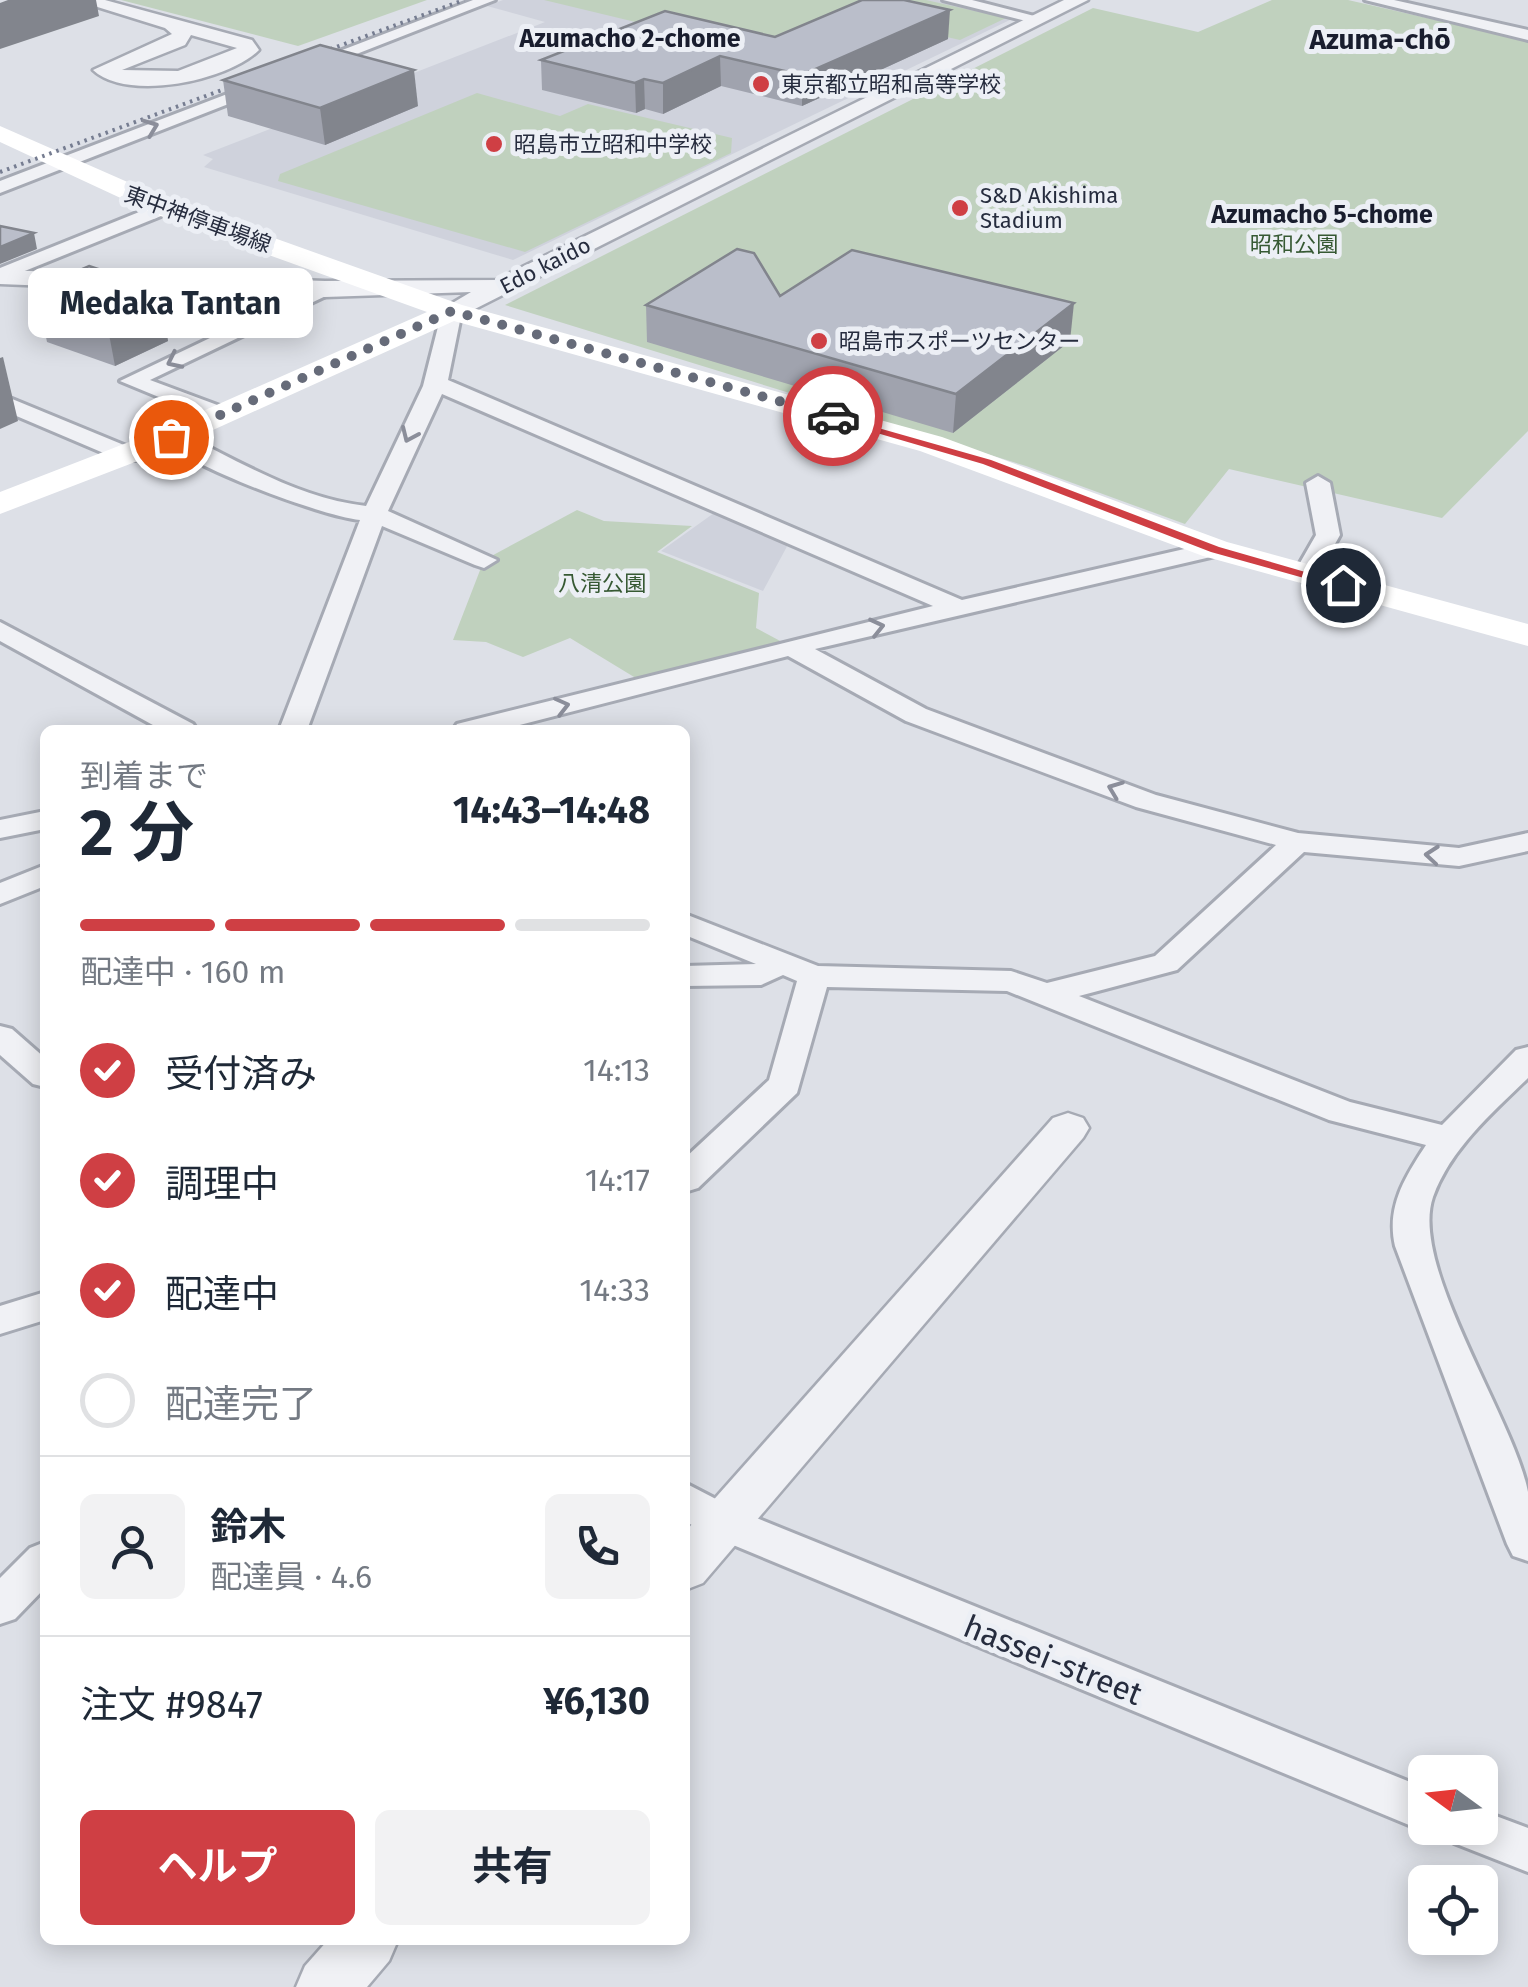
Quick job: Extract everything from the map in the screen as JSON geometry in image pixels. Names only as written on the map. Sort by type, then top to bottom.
[{"type":"main road","name":"東中神停車場線","points":[[1,134],[164,208],[452,311],[931,444],[1215,549],[1528,635]]},
{"type":"main road","name":"Edo kaido","points":[[0,504],[171,437],[452,311]]},
{"type":"street","points":[[84,0],[176,33],[221,37],[245,44],[250,50],[160,82],[142,82],[104,70],[176,33]]},
{"type":"street","points":[[0,187],[487,0]]},
{"type":"street","points":[[950,0],[1038,19]]},
{"type":"street","name":"Edo kaido","points":[[452,311],[1079,0]]},
{"type":"street","points":[[1372,0],[1399,2],[1528,36]]},
{"type":"street","points":[[0,276],[164,208]]},
{"type":"street","points":[[39,240],[68,246]]},
{"type":"street","points":[[0,276],[386,289],[457,288],[524,276]]},
{"type":"street","points":[[220,414],[132,381],[325,289]]},
{"type":"street","points":[[294,725],[374,514],[433,382],[452,330],[452,311]]},
{"type":"street","points":[[433,382],[959,608]]},
{"type":"street","points":[[0,401],[128,455]]},
{"type":"street","points":[[171,437],[260,481],[334,510],[374,514],[484,560]]},
{"type":"street","points":[[1306,575],[1328,535],[1318,483]]},
{"type":"street","points":[[487,725],[791,647],[1215,549]]},
{"type":"street","points":[[0,630],[175,725]]},
{"type":"street","points":[[791,647],[916,715],[1146,801],[1297,842],[1459,857],[1528,842]]},
{"type":"street","points":[[0,829],[40,821]]},
{"type":"street","points":[[1049,992],[1166,962],[1297,842]]},
{"type":"street","points":[[0,895],[40,876]]},
{"type":"street","points":[[690,926],[814,976],[1011,980],[1049,992],[1340,1112],[1450,1139]]},
{"type":"street","points":[[690,976],[761,975],[780,963]]},
{"type":"street","points":[[690,1174],[785,1085],[814,976]]},
{"type":"street","points":[[0,1038],[40,1072]]},
{"type":"street","points":[[1528,1058],[1450,1139],[1418,1190],[1410,1223],[1420,1270],[1528,1544]]},
{"type":"street","points":[[690,1553],[704,1511],[1068,1128]]},
{"type":"street","points":[[0,1320],[40,1308]]},
{"type":"street","name":"hassei-street","points":[[704,1511],[1408,1803]]},
{"type":"street","points":[[0,1606],[40,1565]]},
{"type":"street","points":[[1498,1839],[1528,1850]]},
{"type":"street","points":[[327,1987],[364,1945]]},
{"type":"shaded area","name":"昭島市立昭和中学校","points":[[503,0],[938,0],[1016,17],[513,260],[204,167],[213,159],[203,155],[545,22],[487,6]]},
{"type":"shaded area","points":[[721,508],[791,539],[763,591],[661,551]]},
{"type":"green space","points":[[121,0],[427,0],[298,46]]},
{"type":"green space","points":[[544,0],[875,0],[760,52]]},
{"type":"green space","points":[[882,0],[926,0],[1006,18],[960,40],[849,15]]},
{"type":"green space","name":"昭和公園","points":[[1272,0],[1348,0],[1528,41],[1528,431],[1442,518],[1229,469],[1185,524],[1026,466],[505,305],[1093,8],[1198,32]]},
{"type":"green space","points":[[477,93],[560,116],[588,104],[732,138],[731,153],[525,252],[278,181],[280,174]]},
{"type":"green space","name":"八清公園","points":[[577,510],[604,521],[692,526],[657,552],[759,593],[756,628],[784,643],[639,680],[570,638],[523,657],[486,642],[453,640],[484,560]]},
{"type":"building","points":[[862,0],[904,0],[950,10],[802,75],[720,56],[663,83],[644,79],[635,83],[541,60],[665,11],[775,37]]},
{"type":"building","points":[[320,45],[414,70],[320,108],[223,80]]},
{"type":"building","points":[[0,226],[34,233],[0,247]]},
{"type":"building","points":[[737,249],[754,253],[780,296],[852,250],[1074,303],[956,394],[646,305]]},
{"type":"building","points":[[89,266],[158,289],[105,313],[36,289]]},
{"type":"railway","points":[[309,57],[464,0]]},
{"type":"railway","points":[[0,172],[249,80]]},
{"type":"way so far","points":[[171,437],[452,311],[833,416]]},
{"type":"place","name":"東京都立昭和高等学校","points":[[761,84]]},
{"type":"place","name":"昭島市立昭和中学校","points":[[494,144]]},
{"type":"place","name":"S&D Akishima Stadium","points":[[960,208]]},
{"type":"place","name":"昭島市スポーツセンター","points":[[819,341]]},
{"type":"place","name":"Medaka Tantan","points":[[171,437]]},
{"type":"district","name":"Azumacho 2-chome","points":[[630,38]]},
{"type":"district","name":"Azuma-chō","points":[[1380,39]]},
{"type":"district","name":"Azumacho 5-chome","points":[[1322,214]]},
{"type":"route","points":[[833,416],[987,462],[1215,549],[1343,585]]}]
